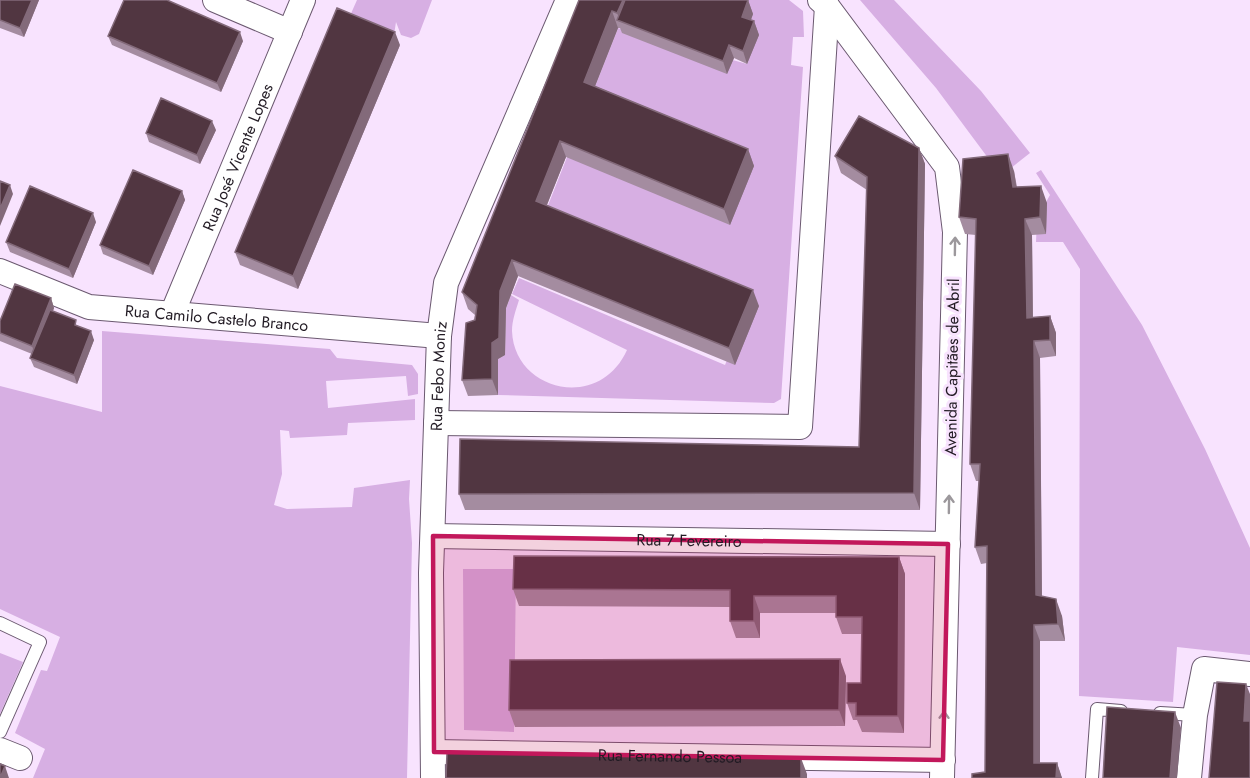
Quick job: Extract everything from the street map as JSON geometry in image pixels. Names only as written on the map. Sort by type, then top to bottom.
[{"type":"street","points":[[215,0],[290,32]]},
{"type":"street","name":"Rua José Vicente Lopes","points":[[172,314],[303,0]]},
{"type":"street","name":"Rua Febo Moniz","points":[[433,778],[433,536],[439,336],[446,283],[568,0]]},
{"type":"street","points":[[436,423],[800,427],[824,3]]},
{"type":"street","name":"Avenida Capitães de Abril","points":[[824,3],[947,167],[955,232],[943,769]]},
{"type":"street","name":"Rua Camilo Castelo Branco","points":[[0,271],[89,307],[439,336]]},
{"type":"street","name":"Rua 7 Fevereiro","points":[[433,536],[948,544]]},
{"type":"street","points":[[1189,778],[1195,715],[1204,669],[1250,674]]},
{"type":"street","name":"Rua Fernando Pessoa","points":[[434,752],[943,769]]},
{"type":"lane","points":[[0,623],[40,642],[0,732]]},
{"type":"lane","points":[[1092,778],[1097,709],[1129,711]]},
{"type":"lane","points":[[1151,712],[1195,715]]},
{"type":"highlighted area","points":[[433,536],[948,544],[943,760],[434,752]]},
{"type":"shaded area","points":[[357,0],[432,0],[419,34],[411,38],[401,35],[396,22],[394,35],[349,18]]},
{"type":"shaded area","points":[[719,0],[789,0],[803,11],[804,37],[793,37],[791,65],[803,67],[781,399],[774,403],[498,395],[498,359],[505,355],[506,308],[511,295],[519,300],[512,327],[516,352],[527,368],[542,380],[560,386],[579,387],[598,382],[614,369],[627,350],[512,294],[519,278],[725,365],[732,348],[543,218],[618,28],[747,64]]},
{"type":"shaded area","points":[[860,0],[894,0],[981,91],[1030,153],[1011,168],[994,166],[936,88]]},
{"type":"shaded area","points":[[1041,170],[1142,325],[1205,449],[1250,548],[1250,655],[1177,647],[1173,702],[1079,696],[1080,269],[1063,242],[1036,242],[1037,218],[1050,195],[1036,173]]},
{"type":"shaded area","points":[[102,331],[330,349],[337,358],[412,365],[418,374],[418,394],[408,396],[406,376],[326,381],[328,408],[415,399],[415,420],[348,423],[347,435],[290,438],[289,431],[280,430],[282,474],[274,505],[287,509],[352,507],[354,488],[410,480],[412,543],[407,778],[33,778],[45,749],[15,733],[41,670],[47,671],[60,637],[0,609],[0,386],[102,412]]},
{"type":"shaded area","points":[[463,569],[516,569],[514,732],[464,730]]},
{"type":"shaded area","points":[[0,653],[23,662],[0,714]]},
{"type":"building","points":[[0,0],[32,0],[20,28],[0,20]]},
{"type":"building","points":[[124,0],[167,0],[240,32],[217,83],[108,36]]},
{"type":"building","points":[[579,0],[623,0],[617,13],[612,11],[584,82],[748,149],[724,209],[560,141],[536,201],[753,290],[729,348],[512,260],[500,291],[499,338],[492,343],[492,379],[462,380],[466,323],[475,320],[477,305],[462,292]]},
{"type":"building","points":[[625,0],[748,0],[742,17],[754,21],[743,51],[729,45],[723,61],[617,20]]},
{"type":"building","points":[[337,8],[395,32],[293,276],[235,252]]},
{"type":"building","points":[[161,98],[212,121],[197,155],[146,133]]},
{"type":"building","points":[[859,116],[919,148],[914,493],[459,494],[460,439],[859,447],[867,177],[835,156]]},
{"type":"building","points":[[1008,154],[1013,187],[1041,186],[1040,217],[1025,219],[1027,318],[1050,316],[1050,340],[1034,341],[1036,595],[1056,599],[1058,624],[1034,625],[1034,763],[1057,763],[1056,778],[972,778],[972,774],[985,772],[987,546],[975,547],[980,464],[970,464],[976,219],[959,217],[963,159]]},
{"type":"building","points":[[133,170],[182,191],[149,266],[100,245]]},
{"type":"building","points":[[0,181],[10,185],[0,209]]},
{"type":"building","points":[[30,186],[93,213],[69,269],[6,242]]},
{"type":"building","points":[[15,284],[51,298],[32,346],[0,333],[0,321]]},
{"type":"building","points":[[50,310],[76,320],[75,325],[91,331],[74,375],[30,358]]},
{"type":"building","points":[[514,556],[899,557],[898,716],[856,716],[856,703],[847,703],[847,683],[861,683],[862,617],[836,617],[836,596],[754,596],[754,621],[730,621],[730,590],[513,589]]},
{"type":"building","points":[[840,659],[839,710],[509,710],[510,660]]},
{"type":"building","points":[[1217,682],[1246,684],[1244,721],[1250,721],[1250,778],[1209,778]]},
{"type":"building","points":[[1107,707],[1175,712],[1170,778],[1103,778]]},
{"type":"building","points":[[447,753],[801,758],[801,778],[446,778]]},
{"type":"building","points":[[0,764],[5,766],[0,778]]}]
